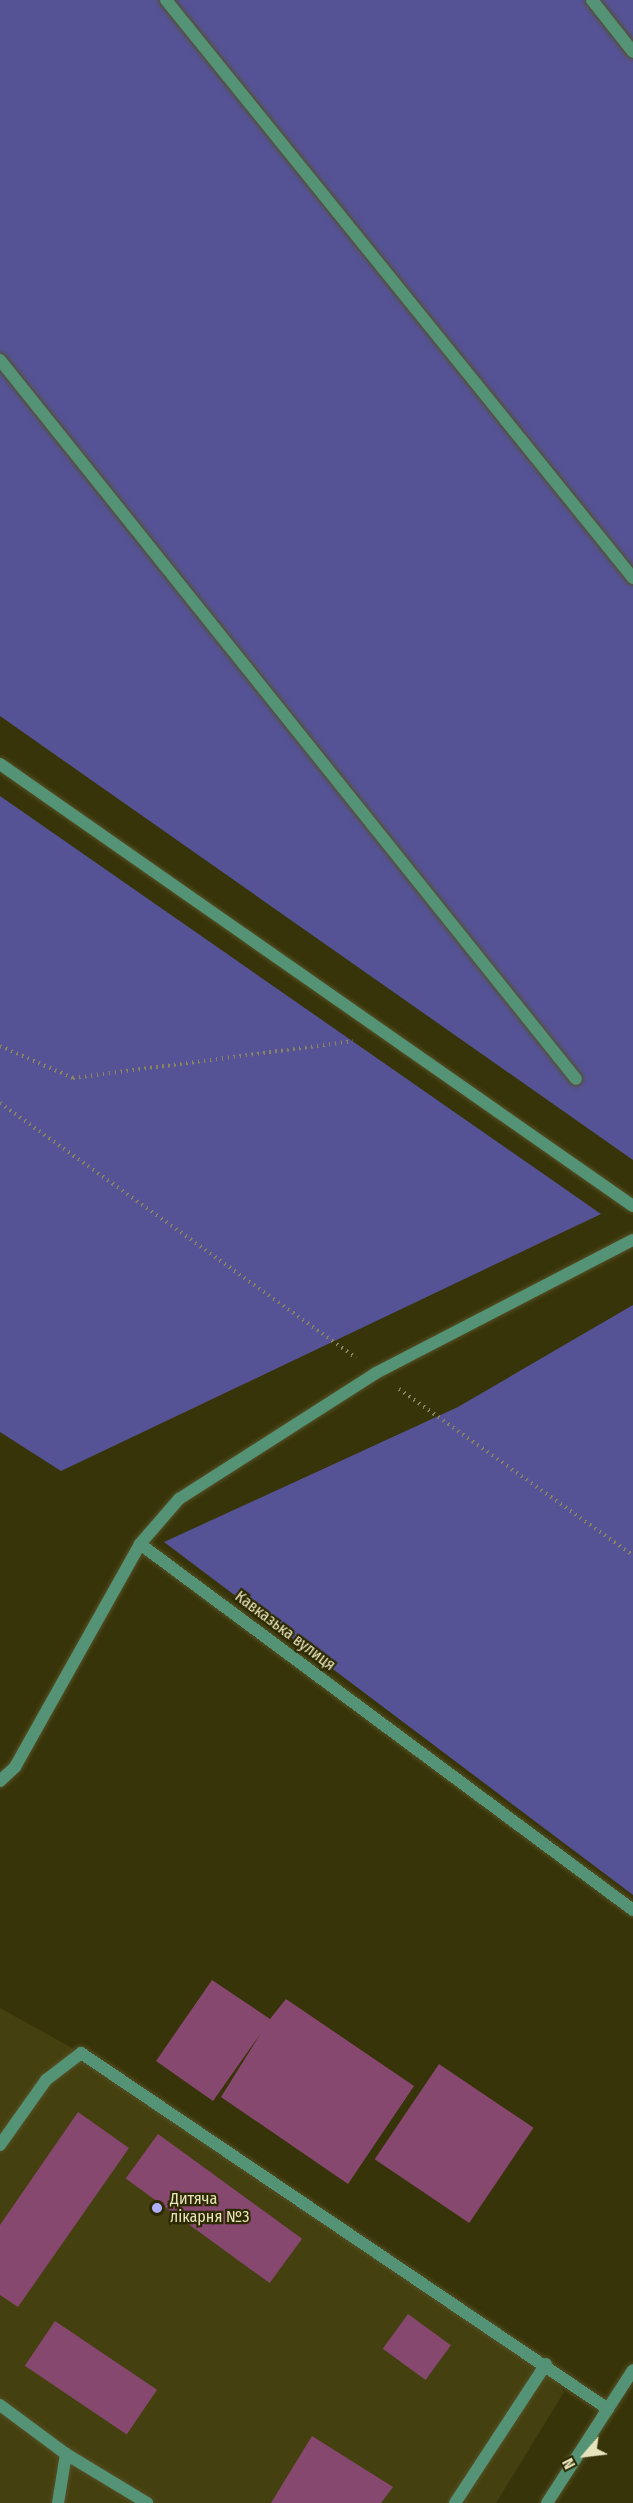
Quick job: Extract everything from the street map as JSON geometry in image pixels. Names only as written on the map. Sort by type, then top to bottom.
[{"type":"street","points":[[166,0],[633,578]]},
{"type":"street","points":[[592,0],[633,52]]},
{"type":"street","points":[[0,360],[576,1079]]},
{"type":"street","points":[[0,764],[633,1206]]},
{"type":"street","points":[[0,1781],[15,1767],[140,1544],[179,1499],[376,1373],[633,1240]]},
{"type":"street","name":"Кавказька вулиця","points":[[140,1544],[633,1910]]},
{"type":"street","points":[[0,2145],[46,2080],[81,2053],[546,2364],[608,2409]]},
{"type":"street","points":[[455,2503],[546,2364]]},
{"type":"street","points":[[547,2503],[633,2370]]},
{"type":"street","points":[[0,2405],[66,2454],[147,2503]]},
{"type":"street","points":[[58,2503],[66,2454]]},
{"type":"path","points":[[0,1046],[73,1078],[390,1036]]},
{"type":"path","points":[[0,1103],[633,1555]]},
{"type":"shaded area","points":[[0,0],[633,0],[633,1160],[0,716]]},
{"type":"shaded area","points":[[0,796],[601,1214],[61,1471],[0,1432]]},
{"type":"shaded area","points":[[633,1305],[633,1895],[164,1542],[458,1407]]},
{"type":"shaded area","name":"Дитяча лікарня №3","points":[[0,2008],[81,2053],[546,2364],[564,2392],[496,2503],[0,2503]]},
{"type":"building","points":[[212,1980],[270,2019],[286,1999],[414,2086],[348,2184],[221,2097],[261,2033],[213,2101],[156,2061]]},
{"type":"building","points":[[439,2064],[534,2128],[469,2223],[375,2159]]},
{"type":"building","points":[[78,2112],[129,2148],[18,2307],[0,2295],[0,2225]]},
{"type":"building","points":[[158,2134],[302,2239],[270,2283],[126,2178]]},
{"type":"building","points":[[408,2314],[451,2345],[426,2380],[383,2349]]},
{"type":"building","points":[[55,2321],[157,2390],[127,2435],[25,2366]]},
{"type":"building","points":[[312,2436],[393,2487],[381,2503],[271,2503]]},
{"type":"place","name":"Дитяча лікарня №3","points":[[157,2208]]}]
